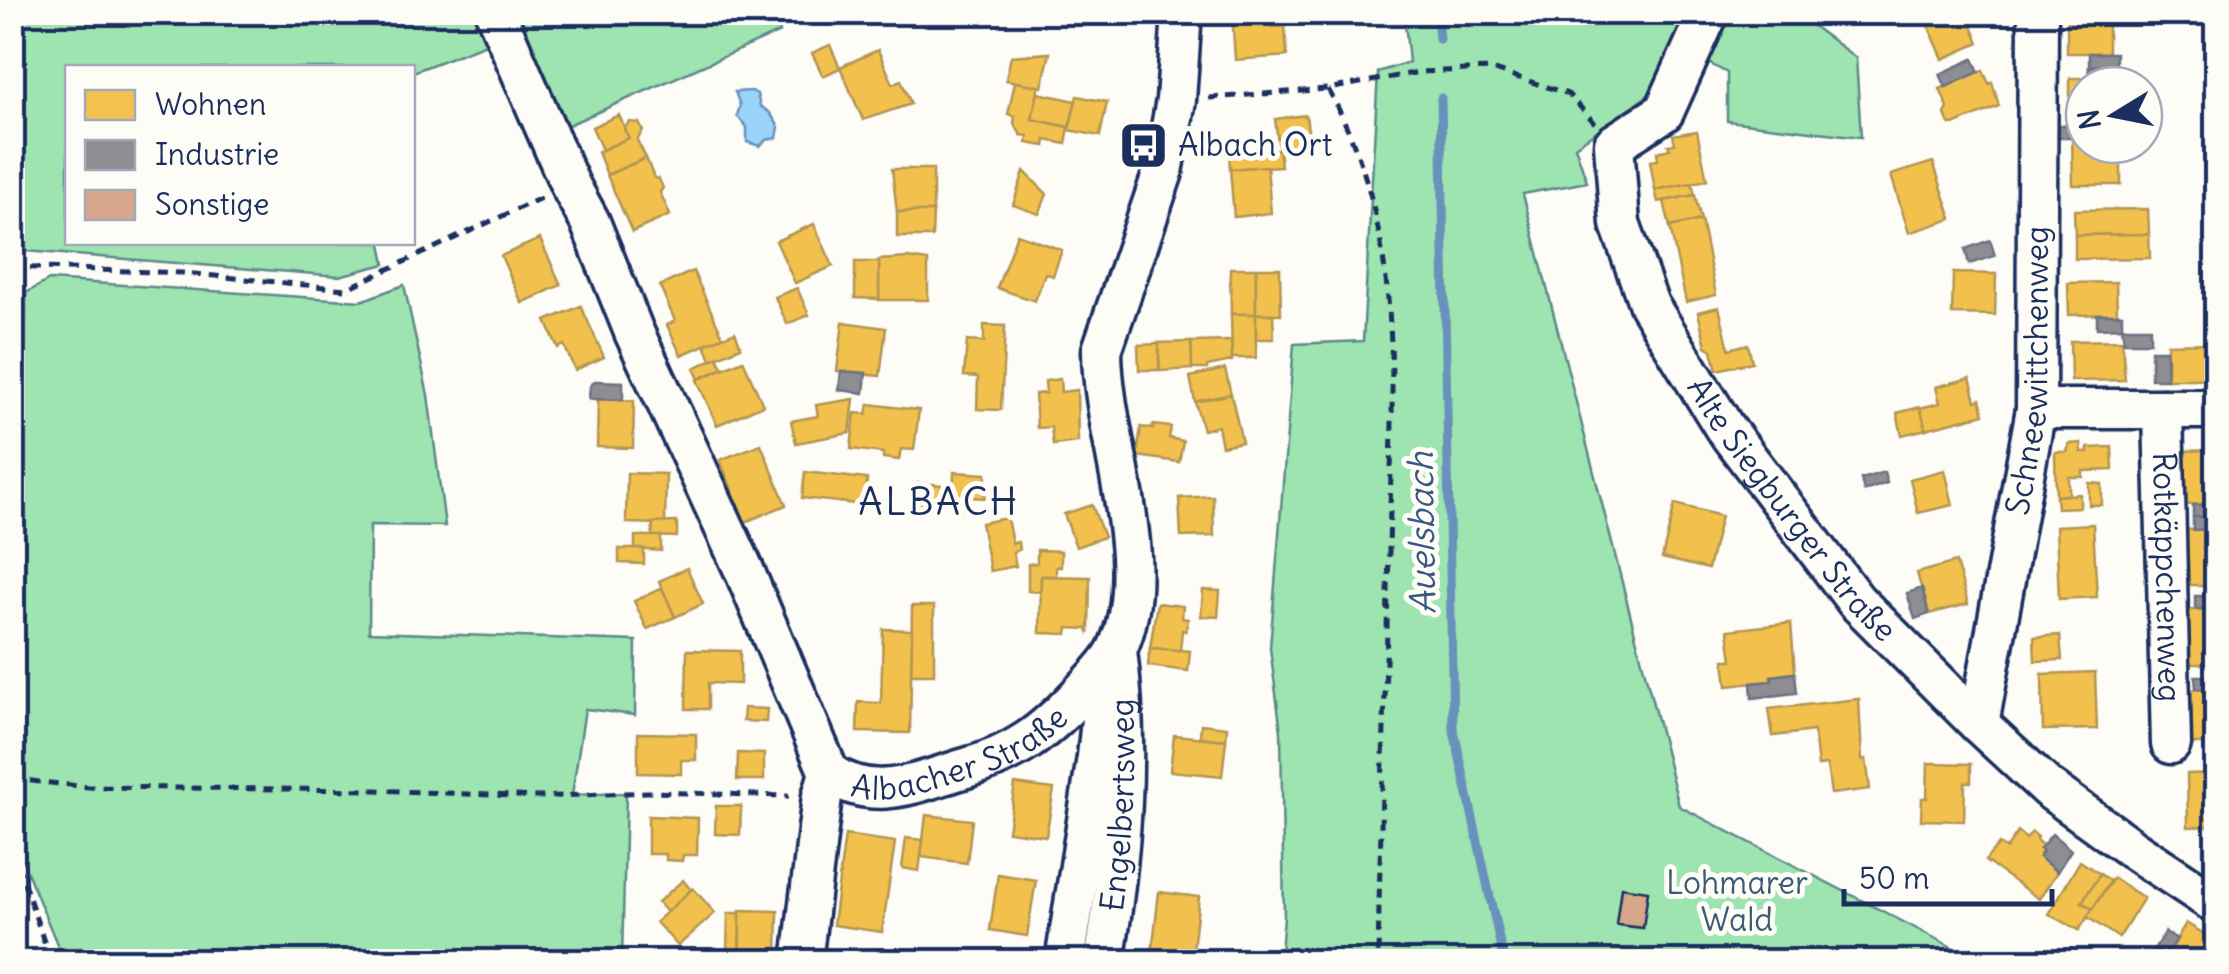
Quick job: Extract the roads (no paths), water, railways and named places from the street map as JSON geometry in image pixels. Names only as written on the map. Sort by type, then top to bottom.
[{"type":"street","name":"Albacher Straße","points":[[495,12],[570,186],[590,222],[634,332],[744,570],[825,785],[895,788],[999,758],[1040,734],[1106,664]]},
{"type":"street","points":[[1106,664],[1128,609],[1130,562],[1128,522],[1102,379],[1102,350],[1163,172],[1176,100],[1182,12]]},
{"type":"street","name":"Alte Siegburger Straße","points":[[1709,12],[1664,112],[1614,144],[1620,224],[1649,305],[1724,426],[1856,601],[2048,788],[2216,904]]},
{"type":"street","name":"Schneewittchenweg","points":[[1979,724],[2036,409],[2038,12]]},
{"type":"street","name":"Rotkäppchenweg","points":[[2036,409],[2216,409]]},
{"type":"street","name":"Rotkäppchenweg","points":[[2163,410],[2171,744]]},
{"type":"street","name":"Engelbertsweg","points":[[1064,962],[1099,741],[1106,664]]},
{"type":"street","name":"Engelbertsweg","points":[[1104,962],[1116,891],[1124,760],[1124,708],[1106,664]]},
{"type":"street","points":[[802,962],[825,785]]},
{"type":"water","points":[[752,91],[779,127],[777,138],[760,146],[747,142],[747,127],[737,116],[740,105],[735,92]]},
{"type":"waterway","name":"Auelsbach","points":[[1437,12],[1439,39]]},
{"type":"waterway","name":"Auelsbach","points":[[1441,98],[1453,726],[1504,962]]},
{"type":"place","name":"Albach Ort","points":[[1143,145]]},
{"type":"district","name":"ALBACH","points":[[939,502]]},
{"type":"park label","name":"Lohmarer Wald","points":[[1737,902]]}]
